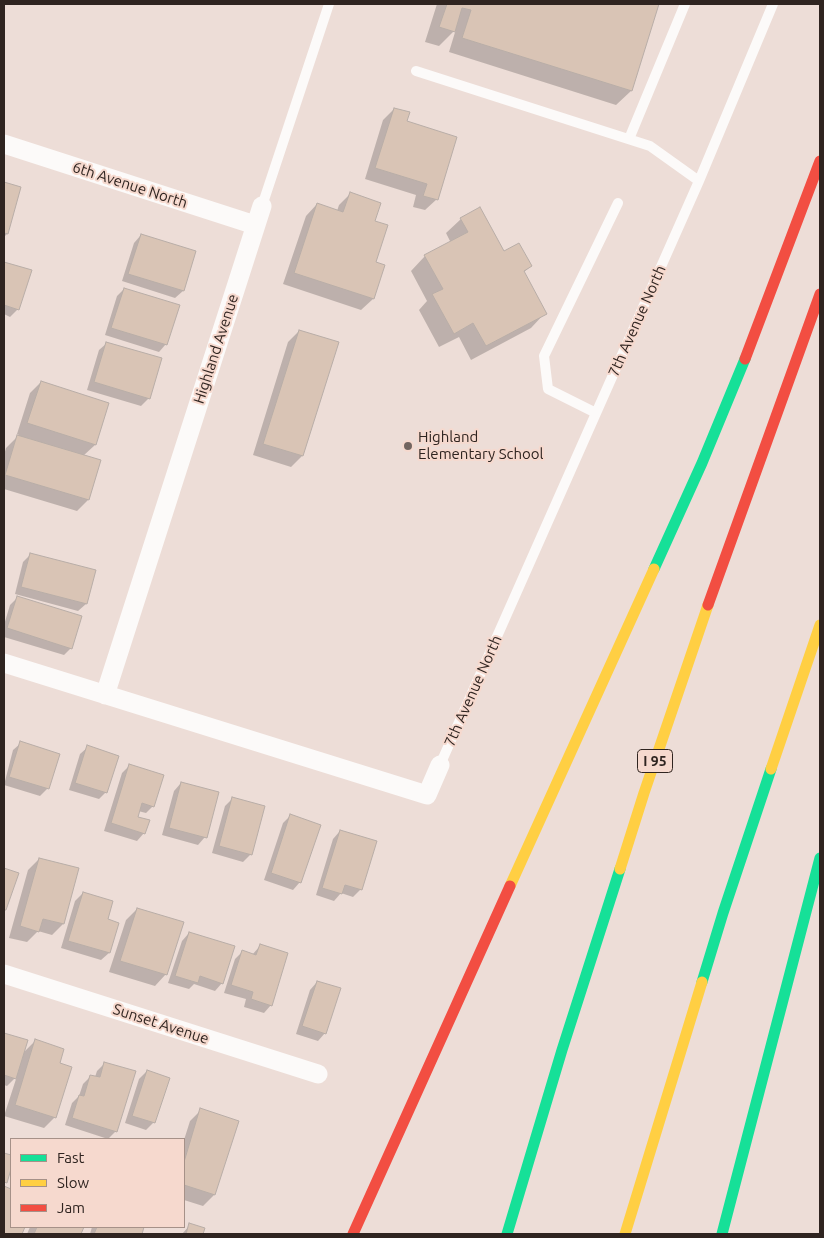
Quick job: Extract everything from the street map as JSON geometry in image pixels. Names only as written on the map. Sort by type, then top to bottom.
[{"type":"highway","points":[[354,1234],[702,463],[748,351],[820,161]]},
{"type":"highway","name":"I 95","points":[[507,1234],[562,1050],[641,802],[732,537],[820,294]]},
{"type":"highway","points":[[625,1234],[723,913],[820,625]]},
{"type":"highway","points":[[722,1234],[820,858]]},
{"type":"street","name":"6th Avenue North","points":[[4,144],[255,225]]},
{"type":"street","name":"Highland Avenue","points":[[105,695],[262,206]]},
{"type":"street","name":"7th Avenue North","points":[[4,663],[427,795],[440,765]]},
{"type":"street","name":"Sunset Avenue","points":[[4,974],[318,1074]]},
{"type":"lane","name":"Highland Avenue","points":[[262,206],[329,4]]},
{"type":"lane","points":[[629,140],[685,4]]},
{"type":"lane","name":"7th Avenue North","points":[[440,765],[699,182],[773,4]]},
{"type":"lane","points":[[416,71],[650,146],[699,182]]},
{"type":"lane","points":[[596,413],[548,389],[544,356],[618,203]]},
{"type":"building","points":[[447,4],[659,4],[632,91],[462,38],[471,10],[462,8],[455,32],[439,27]]},
{"type":"building","points":[[394,108],[410,112],[407,121],[457,137],[438,200],[423,196],[427,184],[375,168]]},
{"type":"building","points":[[4,182],[21,187],[8,234],[4,233]]},
{"type":"building","points":[[350,192],[381,203],[375,221],[388,225],[376,262],[385,265],[374,299],[294,273],[317,203],[343,212]]},
{"type":"building","points":[[480,207],[504,251],[519,243],[532,266],[524,271],[547,314],[486,346],[473,323],[454,334],[432,294],[443,289],[424,255],[468,232],[460,218]]},
{"type":"building","points":[[141,234],[196,251],[184,291],[128,274]]},
{"type":"building","points":[[4,262],[32,270],[19,310],[4,305]]},
{"type":"building","points":[[124,288],[180,305],[167,345],[111,328]]},
{"type":"building","points":[[299,330],[339,342],[303,456],[263,444]]},
{"type":"building","points":[[106,342],[162,358],[150,399],[94,382]]},
{"type":"building","points":[[41,381],[109,403],[96,445],[27,423]]},
{"type":"building","points":[[17,435],[101,460],[89,500],[5,475]]},
{"type":"building","points":[[30,553],[96,570],[87,604],[21,587]]},
{"type":"building","points":[[17,596],[82,616],[72,649],[7,628]]},
{"type":"building","points":[[20,741],[60,754],[49,789],[9,777]]},
{"type":"building","points":[[87,745],[119,756],[107,793],[75,783]]},
{"type":"building","points":[[129,764],[164,775],[154,807],[142,803],[138,817],[150,820],[145,834],[111,823]]},
{"type":"building","points":[[181,782],[219,792],[207,838],[169,828]]},
{"type":"building","points":[[232,797],[265,806],[252,855],[219,846]]},
{"type":"building","points":[[290,814],[321,825],[301,883],[271,873]]},
{"type":"building","points":[[340,830],[377,841],[362,890],[345,885],[342,894],[322,888]]},
{"type":"building","points":[[39,858],[79,868],[64,924],[43,919],[39,932],[20,926]]},
{"type":"building","points":[[4,868],[19,873],[6,910],[4,910]]},
{"type":"building","points":[[83,892],[113,901],[108,919],[119,923],[110,953],[68,941]]},
{"type":"building","points":[[137,908],[184,922],[167,975],[120,961]]},
{"type":"building","points":[[189,932],[235,946],[223,984],[200,976],[198,983],[175,976]]},
{"type":"building","points":[[260,944],[288,953],[272,1006],[251,999],[253,992],[231,985],[242,950],[256,955]]},
{"type":"building","points":[[317,981],[341,988],[326,1034],[302,1026]]},
{"type":"building","points":[[4,1033],[28,1040],[16,1079],[4,1075]]},
{"type":"building","points":[[35,1039],[64,1049],[60,1063],[72,1067],[56,1118],[15,1105]]},
{"type":"building","points":[[104,1062],[136,1071],[117,1132],[72,1118],[79,1095],[84,1096],[90,1075],[100,1077]]},
{"type":"building","points":[[147,1070],[170,1078],[155,1123],[132,1116]]},
{"type":"building","points":[[200,1108],[239,1121],[215,1195],[185,1185],[185,1159]]},
{"type":"building","points":[[4,1153],[10,1155],[10,1172],[7,1183],[4,1182]]},
{"type":"building","points":[[4,1186],[10,1189],[10,1228],[25,1228],[22,1234],[4,1234]]},
{"type":"building","points":[[189,1223],[205,1228],[203,1234],[186,1234]]},
{"type":"building","points":[[37,1228],[84,1228],[81,1234],[34,1234]]},
{"type":"building","points":[[97,1228],[144,1228],[142,1234],[94,1234]]},
{"type":"traffic: fast","points":[[654,569],[702,463],[745,359]]},
{"type":"traffic: fast","points":[[702,982],[771,769]]},
{"type":"traffic: fast","points":[[722,1234],[820,858]]},
{"type":"traffic: fast","points":[[507,1234],[562,1050],[620,869]]},
{"type":"traffic: slow","points":[[510,886],[654,569]]},
{"type":"traffic: slow","points":[[620,869],[708,605]]},
{"type":"traffic: slow","points":[[771,769],[820,625]]},
{"type":"traffic: slow","points":[[625,1234],[702,982]]},
{"type":"traffic: jam","points":[[745,359],[820,161]]},
{"type":"traffic: jam","points":[[708,605],[820,294]]},
{"type":"traffic: jam","points":[[353,1234],[510,886]]},
{"type":"place","name":"Highland Elementary School","points":[[408,446]]}]
